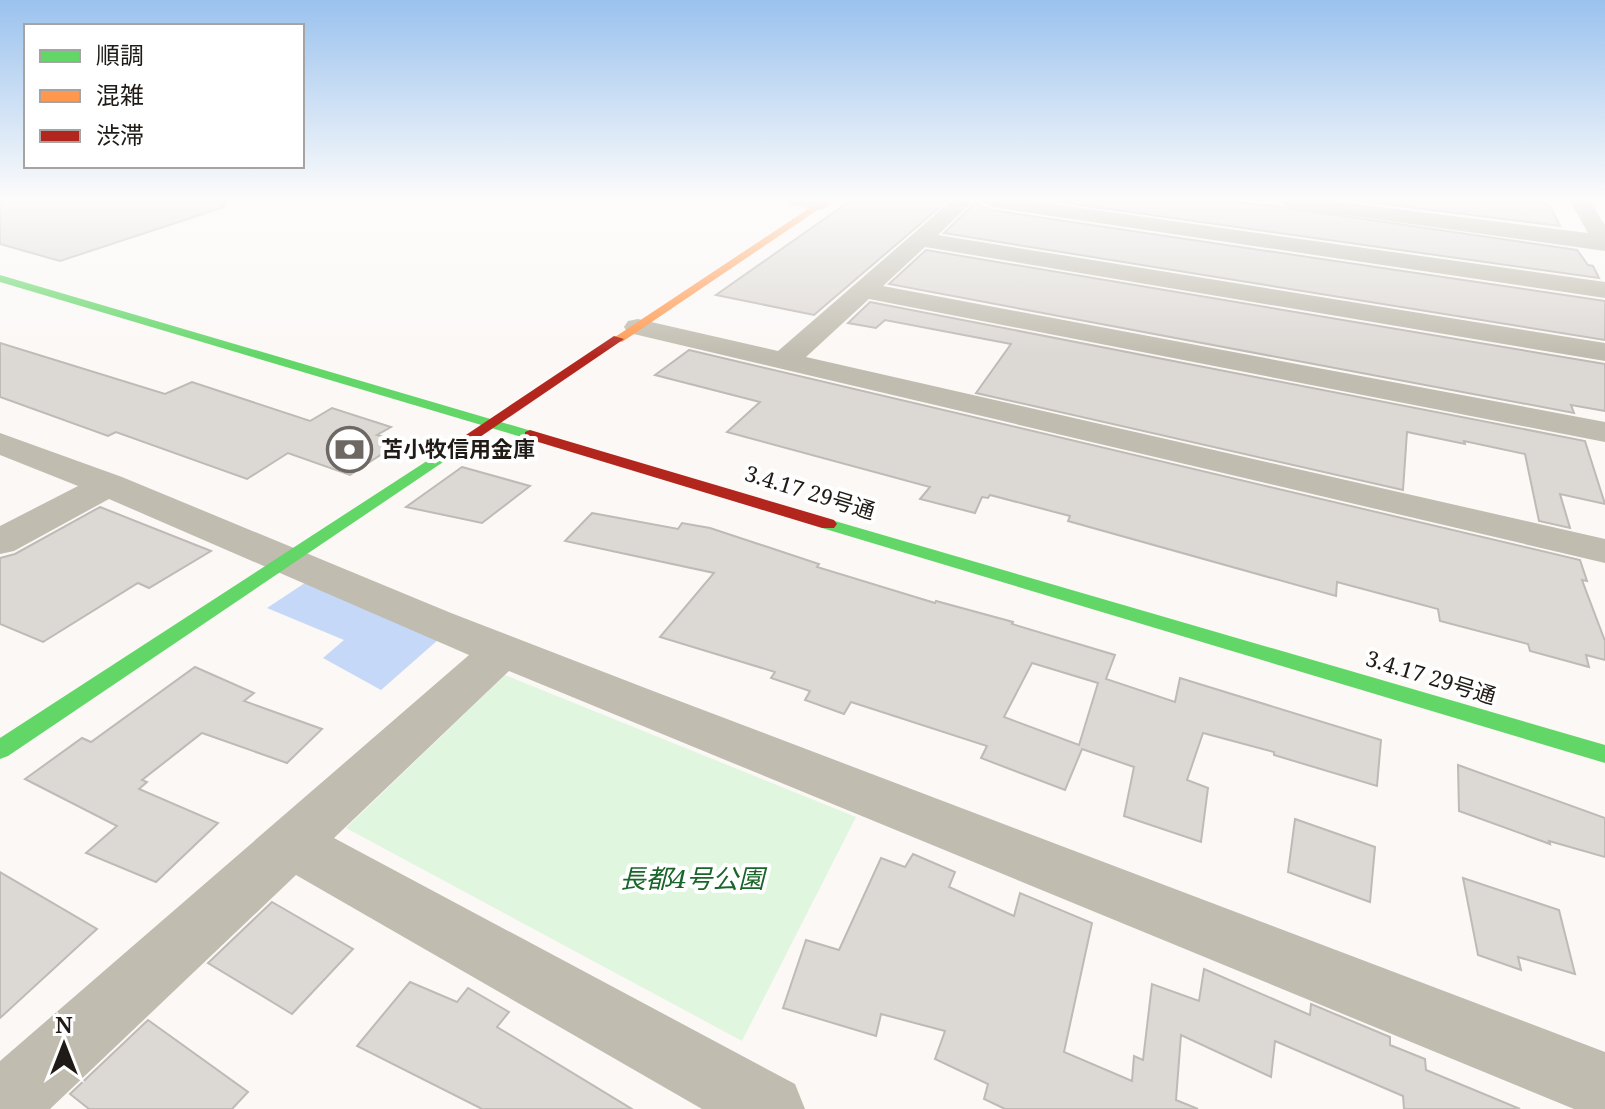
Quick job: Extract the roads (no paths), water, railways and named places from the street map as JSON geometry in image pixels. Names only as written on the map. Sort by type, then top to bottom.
[{"type":"street","points":[[0,750],[749,253]]},
{"type":"street","points":[[784,361],[905,253]]},
{"type":"street","points":[[1003,253],[1605,352]]},
{"type":"street","points":[[1348,253],[1605,290]]},
{"type":"street","name":"3.4.17 29号通","points":[[3,281],[1605,754]]},
{"type":"street","points":[[863,290],[1605,432]]},
{"type":"street","points":[[638,327],[1605,551]]},
{"type":"street","points":[[0,443],[109,485],[282,561],[502,651],[1605,1087]]},
{"type":"street","points":[[0,542],[109,485]]},
{"type":"street","points":[[0,1108],[502,651]]},
{"type":"street","points":[[291,843],[770,1109]]},
{"type":"water","points":[[314,577],[447,632],[381,690],[323,658],[344,640],[267,608]]},
{"type":"place","name":"苫小牧信用金庫","points":[[350,449]]},
{"type":"park label","name":"長都4号公園","points":[[692,879]]}]
